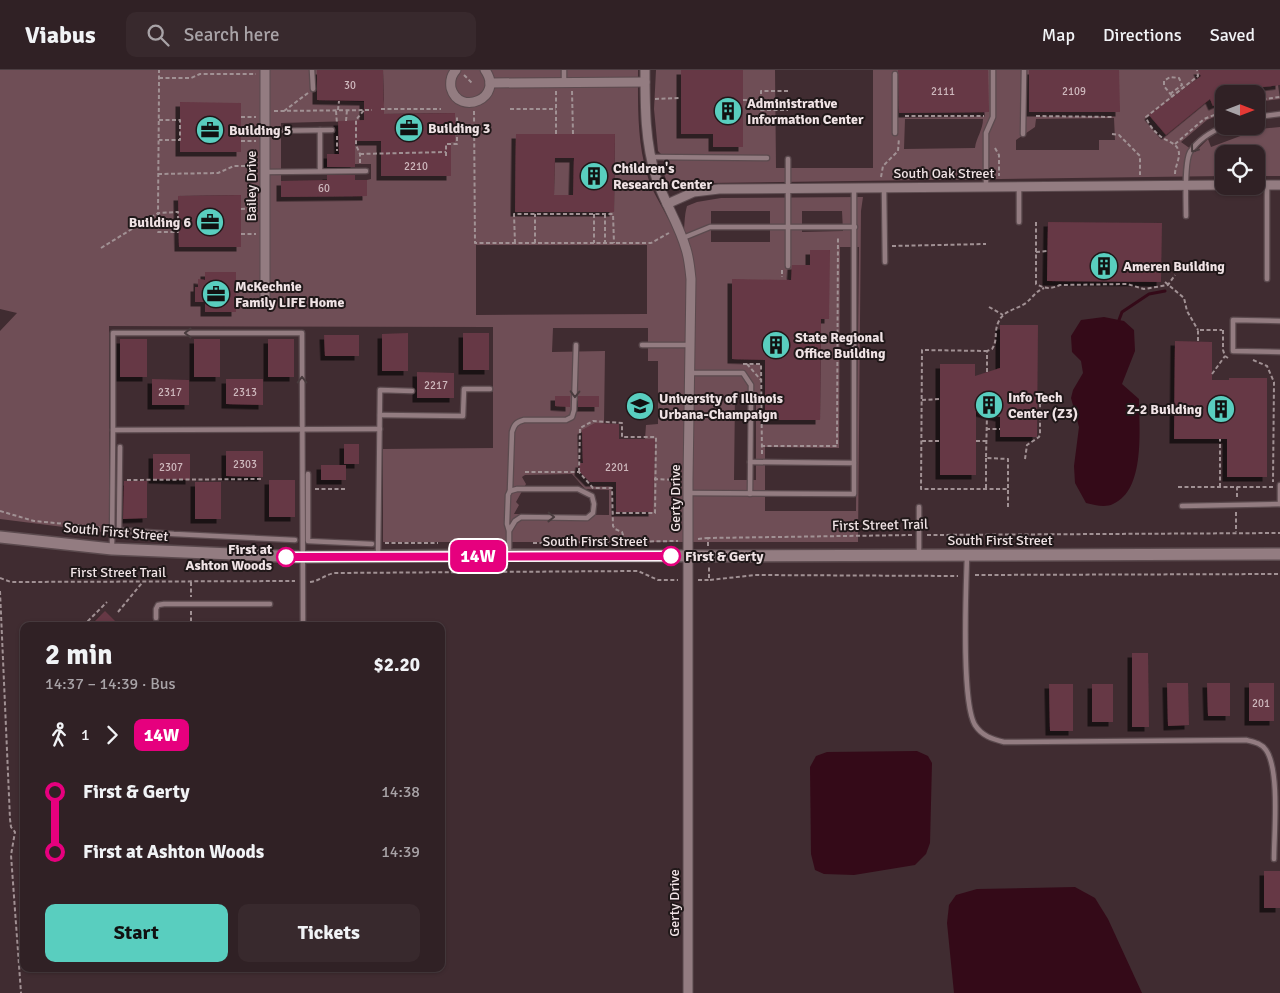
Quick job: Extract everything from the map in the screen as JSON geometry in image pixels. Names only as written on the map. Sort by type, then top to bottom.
[{"type":"street","points":[[457,70],[451,80],[451,86],[457,98],[462,101],[475,102],[481,100],[489,90],[490,83],[485,70]]},
{"type":"street","name":"Gerty Drive","points":[[645,70],[645,99],[650,157],[667,204],[683,238],[687,250],[691,279],[688,480],[688,993]]},
{"type":"street","name":"Bailey Drive","points":[[261,72],[261,114],[265,131],[262,169],[265,303]]},
{"type":"street","points":[[490,83],[645,82]]},
{"type":"street","points":[[1267,185],[1280,185]]},
{"type":"street","name":"South Oak Street","points":[[667,204],[694,192],[707,189],[1215,186]]},
{"type":"street","name":"South First Street","points":[[0,537],[112,549],[302,557],[1280,554]]},
{"type":"lane","points":[[312,70],[312,89]]},
{"type":"lane","points":[[564,70],[564,82]]},
{"type":"lane","points":[[986,187],[986,134],[993,117],[993,70]]},
{"type":"lane","points":[[1023,134],[1024,70]]},
{"type":"lane","points":[[895,74],[897,133]]},
{"type":"lane","points":[[1265,116],[1280,114]]},
{"type":"lane","points":[[320,130],[320,171]]},
{"type":"lane","points":[[265,131],[332,130]]},
{"type":"lane","points":[[1186,216],[1189,154],[1202,139],[1215,132]]},
{"type":"lane","points":[[650,157],[767,158]]},
{"type":"lane","points":[[788,159],[788,266]]},
{"type":"lane","points":[[262,169],[366,171]]},
{"type":"lane","points":[[1267,185],[1267,279]]},
{"type":"lane","points":[[1019,187],[1019,222]]},
{"type":"lane","points":[[688,493],[854,494],[854,188]]},
{"type":"lane","points":[[884,188],[885,262]]},
{"type":"lane","points":[[683,238],[710,227],[855,227]]},
{"type":"lane","points":[[1280,321],[1233,320],[1233,351],[1280,352]]},
{"type":"lane","points":[[112,549],[113,332],[302,332],[303,622]]},
{"type":"lane","points":[[509,555],[509,531],[507,524],[512,432],[518,421],[566,420],[572,417],[574,410],[576,345]]},
{"type":"lane","points":[[642,345],[690,345]]},
{"type":"lane","points":[[690,373],[743,373],[751,386],[750,494]]},
{"type":"lane","points":[[380,416],[463,416],[464,389],[490,389]]},
{"type":"lane","points":[[378,557],[380,390],[412,391]]},
{"type":"lane","points":[[113,430],[380,429]]},
{"type":"lane","points":[[120,447],[119,530],[295,540]]},
{"type":"lane","points":[[750,462],[854,462]]},
{"type":"lane","points":[[308,474],[308,541],[372,544]]},
{"type":"lane","points":[[1182,506],[1280,504],[1280,485]]},
{"type":"lane","points":[[509,531],[515,521],[521,517],[587,518],[593,513],[594,504],[592,496],[578,489],[517,489],[510,491]]},
{"type":"lane","points":[[919,507],[919,555]]},
{"type":"lane","points":[[967,555],[966,642],[969,708],[974,724],[982,734],[992,740],[1004,742],[1246,740],[1258,743],[1267,751],[1272,765],[1275,786],[1274,859]]},
{"type":"lane","points":[[156,618],[156,608],[158,605],[164,604],[270,604]]},
{"type":"path","points":[[101,248],[158,212],[178,212],[178,232],[158,232],[158,212],[158,174],[159,140],[159,70]]},
{"type":"path","points":[[457,70],[472,83]]},
{"type":"path","points":[[1171,95],[1198,76],[1197,70]]},
{"type":"path","points":[[159,78],[191,78],[200,74],[261,72]]},
{"type":"path","points":[[1171,95],[1164,86],[1164,81],[1170,77],[1179,78],[1182,85],[1171,95],[1146,117],[1148,123],[1159,135],[1175,144],[1179,156],[1175,174]]},
{"type":"path","points":[[284,111],[312,89]]},
{"type":"path","points":[[556,91],[556,134]]},
{"type":"path","points":[[572,91],[573,134]]},
{"type":"path","points":[[788,91],[761,91],[761,110],[788,110]]},
{"type":"path","points":[[1265,99],[1280,97]]},
{"type":"path","points":[[645,99],[682,98]]},
{"type":"path","points":[[743,100],[761,100]]},
{"type":"path","points":[[338,101],[338,110]]},
{"type":"path","points":[[381,109],[441,109]]},
{"type":"path","points":[[474,109],[475,243],[651,243],[678,228]]},
{"type":"path","points":[[510,109],[556,109]]},
{"type":"path","points":[[346,110],[346,121]]},
{"type":"path","points":[[360,171],[360,154],[356,145],[356,120],[364,110]]},
{"type":"path","points":[[241,117],[284,111],[372,110]]},
{"type":"path","points":[[446,156],[446,144],[457,144],[457,115]]},
{"type":"path","points":[[1175,144],[1204,119],[1215,115]]},
{"type":"path","points":[[905,116],[984,116]]},
{"type":"path","points":[[1036,116],[1113,117]]},
{"type":"path","points":[[159,120],[180,120],[180,140],[159,140]]},
{"type":"path","points":[[881,177],[883,166],[898,151],[897,133]]},
{"type":"path","points":[[986,134],[999,155],[999,176]]},
{"type":"path","points":[[1112,134],[1119,135],[1140,156],[1140,175]]},
{"type":"path","points":[[241,141],[258,141]]},
{"type":"path","points":[[360,154],[446,152]]},
{"type":"path","points":[[158,174],[218,173],[234,166],[262,169]]},
{"type":"path","points":[[241,209],[259,208]]},
{"type":"path","points":[[515,243],[514,214],[613,214],[614,243]]},
{"type":"path","points":[[535,214],[535,243]]},
{"type":"path","points":[[594,214],[594,243]]},
{"type":"path","points":[[605,214],[605,243]]},
{"type":"path","points":[[1036,222],[1036,284],[1044,288]]},
{"type":"path","points":[[241,234],[259,234]]},
{"type":"path","points":[[761,446],[837,446],[838,236],[843,236]]},
{"type":"path","points":[[885,246],[986,244]]},
{"type":"path","points":[[1036,252],[1048,251]]},
{"type":"path","points":[[1168,286],[1175,275]]},
{"type":"path","points":[[1165,282],[1184,298],[1187,311],[1198,330],[1198,341]]},
{"type":"path","points":[[1008,489],[921,489],[922,350],[987,351],[992,349],[999,338],[997,327],[1003,315],[1023,305],[1035,292],[1044,288],[1060,285],[1127,284],[1144,289],[1168,286]]},
{"type":"path","points":[[989,307],[1003,315]]},
{"type":"path","points":[[1198,330],[1224,330],[1224,356],[1212,374]]},
{"type":"path","points":[[987,351],[987,372]]},
{"type":"path","points":[[1224,356],[1230,358]]},
{"type":"path","points":[[1178,487],[1273,487],[1274,382],[1267,366],[1253,360]]},
{"type":"path","points":[[747,364],[761,380]]},
{"type":"path","points":[[1025,459],[1027,445],[1039,437],[1040,434],[1040,392],[1038,392]]},
{"type":"path","points":[[1040,404],[1050,398]]},
{"type":"path","points":[[922,400],[940,400]]},
{"type":"path","points":[[986,414],[986,489]]},
{"type":"path","points":[[578,472],[580,428],[593,421],[622,423],[622,437],[656,437],[655,514],[612,513]]},
{"type":"path","points":[[986,429],[1000,429]]},
{"type":"path","points":[[1220,439],[1220,487]]},
{"type":"path","points":[[921,441],[940,441]]},
{"type":"path","points":[[976,441],[986,441]]},
{"type":"path","points":[[986,458],[1008,459],[1008,507]]},
{"type":"path","points":[[120,480],[263,479]]},
{"type":"path","points":[[655,479],[688,480]]},
{"type":"path","points":[[1236,533],[1237,487]]},
{"type":"path","points":[[308,488],[347,489]]},
{"type":"path","points":[[0,511],[34,522],[104,527]]},
{"type":"path","name":"First Street Trail","points":[[709,580],[708,538],[1280,533]]},
{"type":"path","points":[[528,543],[673,541]]},
{"type":"path","points":[[386,544],[443,543]]},
{"type":"path","points":[[312,582],[334,573],[638,570],[658,580],[676,580]]},
{"type":"path","points":[[975,575],[1280,574]]},
{"type":"path","points":[[704,580],[755,575],[958,576]]},
{"type":"path","name":"First Street Trail","points":[[0,578],[11,582],[296,581]]},
{"type":"path","points":[[118,612],[142,582]]},
{"type":"path","points":[[191,582],[191,597]]},
{"type":"path","points":[[0,591],[10,819],[11,827],[15,832],[11,855],[21,993]]},
{"type":"path","points":[[87,622],[107,602]]},
{"type":"path","points":[[191,611],[191,622]]},
{"type":"shaded area","points":[[0,70],[317,70],[317,100],[372,102],[372,114],[364,114],[364,141],[455,142],[455,113],[381,114],[384,100],[383,70],[638,70],[641,149],[647,174],[669,221],[683,237],[687,206],[697,202],[721,198],[863,197],[861,211],[858,542],[383,542],[383,449],[493,448],[493,327],[109,326],[109,524],[107,529],[103,532],[0,519],[0,331],[17,313],[0,309]],"holes":[[[180,103],[240,103],[240,152],[180,152]],[[354,121],[355,164],[371,164],[371,179],[367,180],[367,196],[281,196],[281,123]],[[516,134],[615,134],[614,212],[516,212]],[[241,195],[241,246],[179,247],[178,196]],[[711,211],[770,211],[770,242],[711,242]],[[802,211],[842,211],[843,231],[802,232]],[[476,245],[647,245],[647,314],[476,315]],[[840,247],[859,247],[856,511],[765,511],[765,447],[839,448]],[[810,250],[821,332],[820,420],[765,420],[765,360],[732,359],[732,280],[791,280],[792,265],[810,265]],[[553,328],[648,328],[648,361],[658,361],[658,424],[646,425],[645,439],[655,439],[653,512],[616,512],[616,482],[583,463],[583,430],[604,423],[605,351],[552,352]],[[735,397],[756,397],[756,480],[734,480]],[[572,474],[585,489],[609,490],[609,515],[514,514],[519,505],[516,502],[526,484],[522,477],[525,475]]]},
{"type":"shaded area","points":[[656,70],[681,70],[682,134],[700,134],[700,115],[713,107],[713,146],[743,147],[743,70],[775,70],[776,168],[873,168],[873,70],[1200,70],[1201,76],[1150,115],[1166,135],[1210,99],[1215,100],[1215,117],[1207,120],[1181,142],[1195,152],[1208,139],[1211,147],[1215,146],[1215,176],[707,183],[674,190],[667,182],[664,174],[668,173],[658,151],[654,109]],"holes":[[[1114,118],[1115,140],[1099,140],[1099,150],[1016,150],[1016,140],[1035,127],[1036,119]],[[905,119],[983,119],[975,148],[904,149]]]},
{"type":"shaded area","points":[[1278,85],[1280,99],[1265,101],[1265,87]]},
{"type":"shaded area","points":[[1280,127],[1280,176],[1265,176],[1265,145],[1216,145],[1243,135],[1265,135],[1265,128]]},
{"type":"shaded area","points":[[555,158],[574,158],[573,195],[554,195]]},
{"type":"shaded area","points":[[1104,317],[1124,321],[1134,330],[1135,351],[1122,384],[1139,399],[1140,425],[1136,472],[1131,486],[1124,497],[1113,504],[1103,506],[1086,503],[1075,483],[1074,466],[1079,427],[1071,398],[1073,390],[1083,373],[1081,361],[1072,352],[1071,336],[1081,320]]},
{"type":"shaded area","points":[[917,751],[928,756],[932,763],[930,843],[926,854],[915,865],[854,875],[824,874],[815,870],[811,854],[810,767],[816,756],[827,752]]},
{"type":"shaded area","points":[[1075,887],[1095,898],[1108,919],[1142,993],[954,993],[947,923],[949,905],[956,895],[977,889]]},
{"type":"building","points":[[317,70],[383,70],[384,114],[455,113],[455,142],[451,142],[451,176],[381,176],[381,141],[355,141],[355,167],[327,167],[327,154],[339,154],[338,121],[364,120],[364,101],[317,100]]},
{"type":"building","name":"Administrative Information Center","points":[[681,70],[743,70],[743,147],[713,147],[713,134],[681,134]]},
{"type":"building","points":[[898,70],[988,70],[989,112],[899,113]]},
{"type":"building","points":[[1029,70],[1119,70],[1120,112],[1029,112]]},
{"type":"building","points":[[1198,70],[1280,70],[1280,85],[1265,87],[1265,85],[1215,85],[1215,105],[1213,106],[1210,99],[1166,135],[1149,115],[1201,76]]},
{"type":"building","name":"Building 5","points":[[180,102],[241,103],[241,152],[180,152]]},
{"type":"building","name":"Children's Research Center","points":[[516,134],[615,134],[614,212],[515,212]],"holes":[[[555,158],[574,158],[573,195],[554,195]]]},
{"type":"building","points":[[327,175],[355,175],[355,180],[367,180],[367,196],[281,197],[281,181],[327,180]]},
{"type":"building","name":"Building 6","points":[[241,195],[241,247],[179,247],[178,196]]},
{"type":"building","name":"Ameren Building","points":[[1048,222],[1162,223],[1161,282],[1047,281]]},
{"type":"building","name":"State Regional Office Building","points":[[810,250],[830,250],[829,319],[821,319],[820,420],[765,420],[765,360],[732,359],[732,279],[791,280],[792,265],[810,265]]},
{"type":"building","name":"McKechnie Family LIFE Home","points":[[205,272],[236,272],[236,312],[205,312],[205,302],[195,302],[195,287],[198,287],[198,279],[205,280]]},
{"type":"building","name":"Info Tech Center (Z3)","points":[[1000,325],[1038,325],[1037,437],[1000,437],[1000,417],[976,411],[976,475],[940,475],[940,364],[975,364],[975,376],[1000,368]]},
{"type":"building","points":[[408,333],[408,371],[382,371],[382,334]]},
{"type":"building","points":[[463,333],[489,333],[489,370],[463,370]]},
{"type":"building","points":[[324,335],[359,335],[359,356],[325,356]]},
{"type":"building","points":[[120,339],[147,339],[147,377],[120,377]]},
{"type":"building","points":[[194,339],[220,339],[220,377],[194,377]]},
{"type":"building","points":[[268,339],[294,339],[294,377],[268,377]]},
{"type":"building","name":"Z-2 Building","points":[[1175,341],[1212,342],[1212,380],[1267,378],[1267,477],[1227,477],[1227,439],[1174,439]]},
{"type":"building","points":[[417,372],[454,373],[454,398],[417,398]]},
{"type":"building","points":[[152,379],[189,380],[189,405],[152,405]]},
{"type":"building","points":[[226,379],[263,379],[263,405],[226,404]]},
{"type":"building","points":[[555,396],[570,396],[570,407],[555,406]]},
{"type":"building","points":[[578,396],[599,396],[599,407],[578,407]]},
{"type":"building","points":[[595,423],[619,424],[619,439],[655,439],[653,512],[616,512],[616,482],[590,482],[579,471],[580,463],[583,463],[582,430]]},
{"type":"building","points":[[344,444],[359,444],[359,464],[344,464]]},
{"type":"building","points":[[226,451],[263,451],[263,477],[226,476]]},
{"type":"building","points":[[153,454],[190,454],[190,480],[153,479]]},
{"type":"building","points":[[321,465],[346,465],[346,480],[321,480]]},
{"type":"building","points":[[269,480],[295,480],[295,517],[269,517]]},
{"type":"building","points":[[124,481],[147,481],[147,518],[123,519]]},
{"type":"building","points":[[195,482],[221,482],[221,519],[195,519]]},
{"type":"building","points":[[105,611],[116,622],[94,622]]},
{"type":"building","points":[[1132,653],[1148,653],[1149,727],[1132,727]]},
{"type":"building","points":[[1167,683],[1188,683],[1189,725],[1168,726]]},
{"type":"building","points":[[1207,683],[1230,683],[1230,716],[1208,716]]},
{"type":"building","points":[[1249,683],[1274,683],[1274,721],[1249,721]]},
{"type":"building","points":[[1049,684],[1073,684],[1073,731],[1050,731]]},
{"type":"building","points":[[1092,684],[1113,684],[1113,722],[1092,722]]},
{"type":"building","points":[[1264,871],[1280,871],[1280,908],[1264,908]]},
{"type":"waterway","points":[[1119,320],[1122,312],[1149,294],[1165,291]]},
{"type":"bus line","name":"14W","points":[[286,557],[671,556]]},
{"type":"place","name":"Administrative Information Center","points":[[728,111]]},
{"type":"place","name":"Building 3","points":[[409,128]]},
{"type":"place","name":"Building 5","points":[[210,130]]},
{"type":"place","name":"Children's Research Center","points":[[594,176]]},
{"type":"place","name":"Building 6","points":[[210,222]]},
{"type":"place","name":"Ameren Building","points":[[1104,266]]},
{"type":"place","name":"McKechnie Family LIFE Home","points":[[216,294]]},
{"type":"place","name":"State Regional Office Building","points":[[776,345]]},
{"type":"place","name":"Info Tech Center (Z3)","points":[[989,405]]},
{"type":"place","name":"University of Illinois Urbana-Champaign","points":[[640,406]]},
{"type":"place","name":"Z-2 Building","points":[[1221,409]]},
{"type":"place","name":"First & Gerty","points":[[671,556]]},
{"type":"place","name":"First at Ashton Woods","points":[[286,557]]}]
